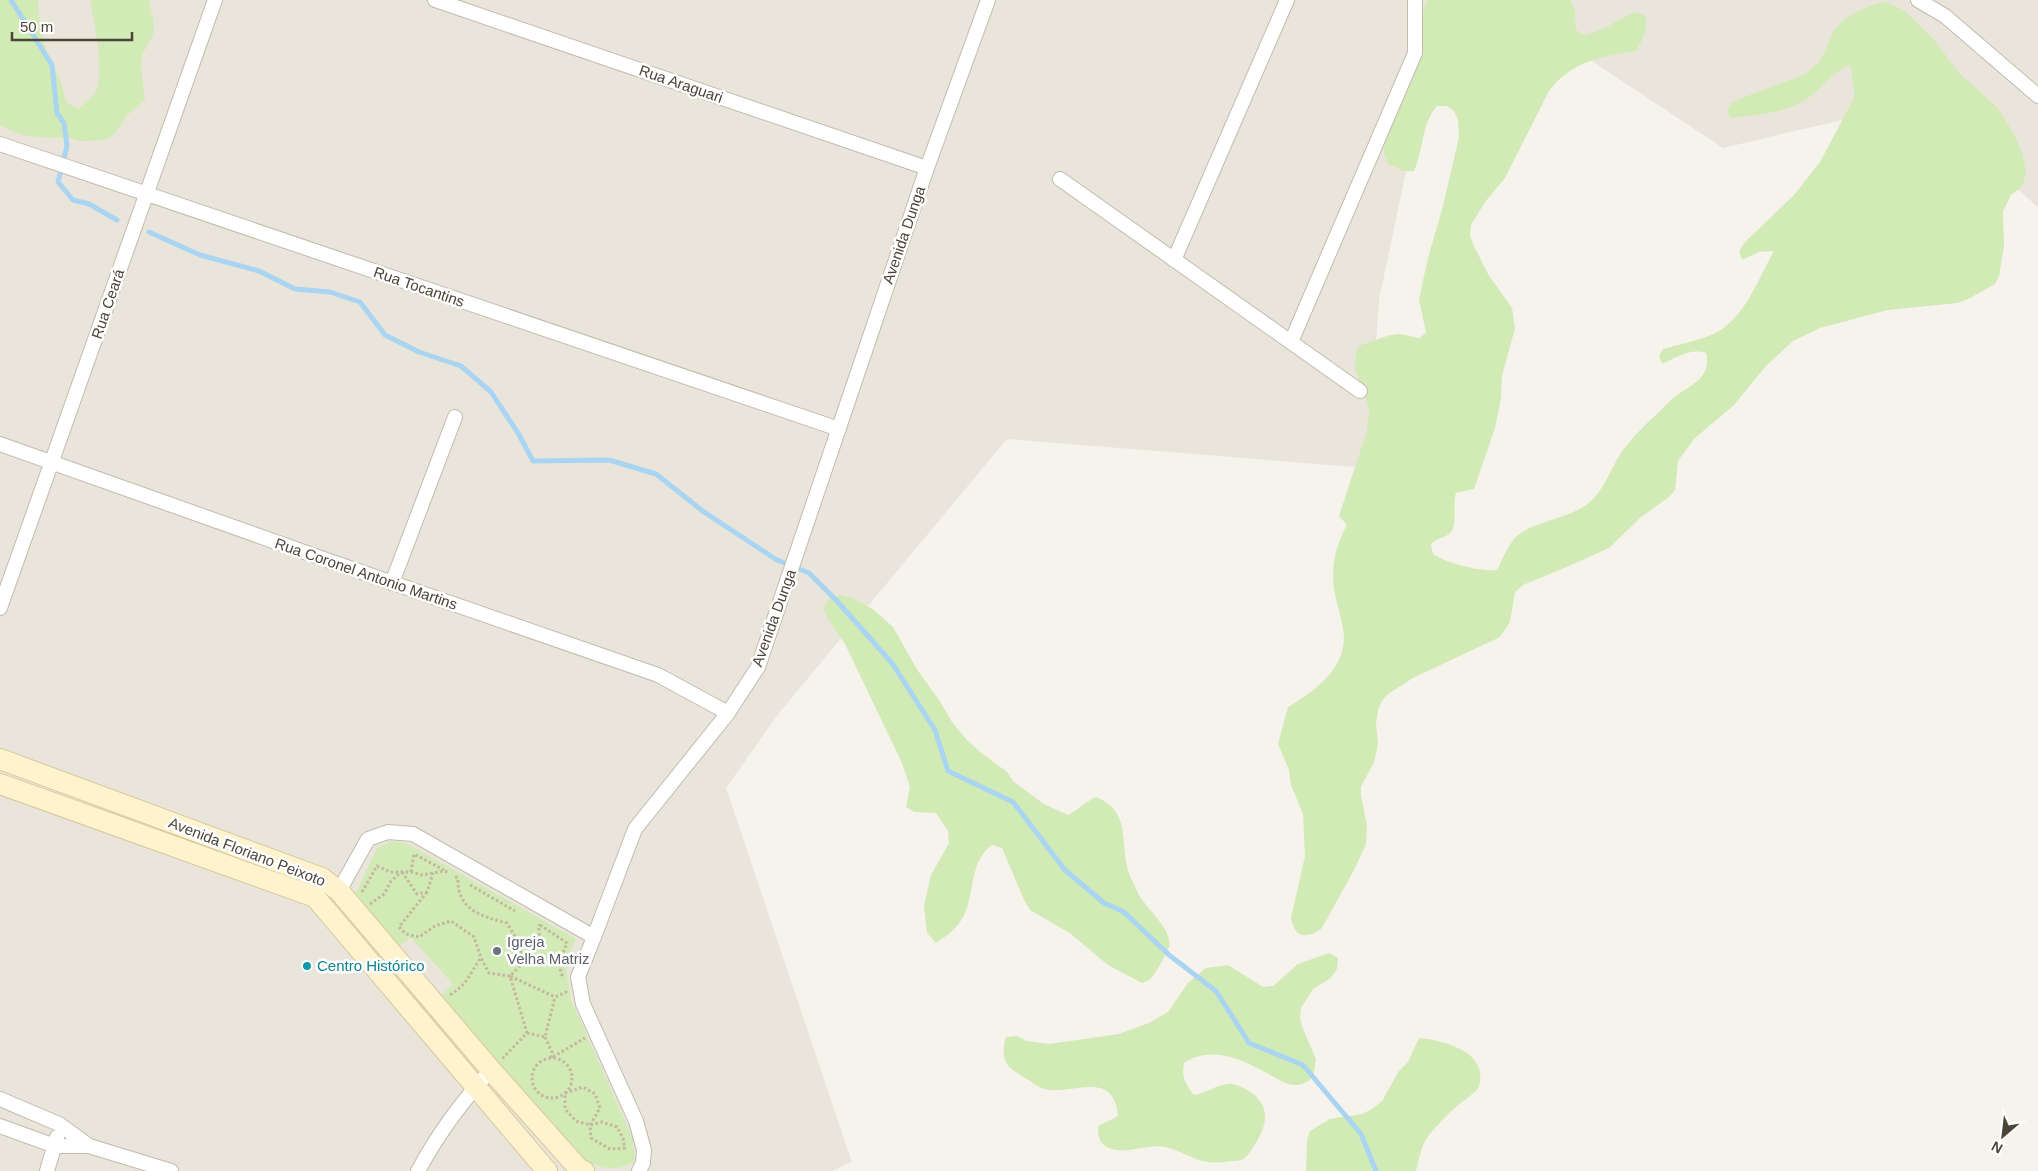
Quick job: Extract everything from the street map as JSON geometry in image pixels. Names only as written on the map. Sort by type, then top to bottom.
[{"type":"street","name":"Rua Ceará","points":[[0,608],[215,0]]},
{"type":"street","name":"Rua Araguari","points":[[434,0],[927,168]]},
{"type":"street","name":"Avenida Dunga","points":[[639,1171],[643,1163],[644,1150],[636,1121],[583,1004],[578,977],[635,829],[728,713],[758,667],[927,168],[988,0]]},
{"type":"street","points":[[1174,260],[1287,0]]},
{"type":"street","points":[[1291,342],[1415,53],[1415,0]]},
{"type":"street","points":[[1918,0],[1945,16],[2038,96]]},
{"type":"street","name":"Rua Tocantins","points":[[0,144],[839,429]]},
{"type":"street","points":[[1060,179],[1360,391]]},
{"type":"street","points":[[392,583],[455,417]]},
{"type":"street","name":"Rua Coronel Antonio Martins","points":[[0,444],[658,675],[728,713]]},
{"type":"street","name":"Avenida Floriano Peixoto","points":[[0,759],[318,888],[476,1086],[547,1171]]},
{"type":"street","name":"Avenida Floriano Peixoto","points":[[0,784],[318,888],[339,890],[495,1065],[579,1169],[584,1171]]},
{"type":"street","points":[[339,890],[368,839],[388,832],[413,834],[594,937]]},
{"type":"street","points":[[418,1171],[435,1139],[476,1086],[495,1065]]},
{"type":"street","points":[[0,1099],[59,1124],[89,1146]]},
{"type":"street","points":[[47,1171],[55,1146],[59,1124]]},
{"type":"street","points":[[0,1126],[55,1146],[89,1146],[171,1171]]},
{"type":"path","points":[[411,872],[414,854],[523,915]]},
{"type":"path","points":[[360,895],[377,866],[390,872],[411,872],[422,875],[444,871]]},
{"type":"path","points":[[401,872],[417,894],[427,892]]},
{"type":"path","points":[[364,900],[368,906],[384,894],[391,881],[401,872]]},
{"type":"path","points":[[433,873],[427,892],[399,928],[406,934],[419,938],[435,926],[451,921],[474,937],[481,958],[490,972],[510,976],[555,997],[566,992],[559,964],[567,943],[531,920]]},
{"type":"path","points":[[458,878],[457,888],[466,905],[476,914],[506,923],[521,946],[521,965],[510,976]]},
{"type":"path","points":[[521,946],[530,948],[539,941],[539,924]]},
{"type":"path","points":[[451,1001],[450,995],[469,980],[481,958]]},
{"type":"path","points":[[510,976],[528,1033]]},
{"type":"path","points":[[551,1058],[552,1052],[545,1037],[555,997]]},
{"type":"path","points":[[495,1065],[513,1050],[528,1033]]},
{"type":"path","points":[[528,1033],[545,1037]]},
{"type":"path","points":[[551,1058],[558,1059],[570,1069],[572,1078],[571,1085],[565,1093],[565,1109],[576,1121],[590,1125],[602,1122],[616,1127],[623,1138],[625,1148],[610,1149],[591,1138],[590,1125],[600,1108],[594,1094],[582,1087],[565,1093],[559,1096],[546,1097],[534,1085],[533,1075],[535,1069],[544,1060],[551,1058],[588,1036]]},
{"type":"shaded area","points":[[0,0],[1442,0],[1379,300],[1367,468],[1007,439],[779,713],[726,788],[852,1162],[832,1171],[0,1171]]},
{"type":"shaded area","points":[[1500,0],[2038,0],[2038,207],[1915,103],[1723,148]]},
{"type":"green space","points":[[0,0],[38,0],[40,27],[47,52],[60,79],[67,103],[78,109],[95,93],[98,85],[98,48],[90,0],[149,0],[154,24],[153,35],[142,55],[141,67],[145,100],[127,115],[114,134],[105,140],[80,141],[70,138],[36,137],[22,135],[0,126]]},
{"type":"green space","points":[[1427,0],[1570,0],[1575,9],[1576,30],[1584,35],[1598,31],[1638,12],[1646,17],[1644,35],[1636,51],[1599,58],[1577,66],[1549,91],[1505,178],[1485,202],[1471,225],[1470,235],[1473,244],[1488,274],[1512,308],[1515,328],[1502,376],[1501,398],[1495,428],[1474,489],[1456,493],[1453,528],[1449,534],[1431,544],[1433,554],[1464,566],[1482,570],[1497,570],[1510,544],[1516,537],[1532,527],[1574,512],[1591,501],[1632,439],[1675,397],[1696,383],[1701,377],[1707,363],[1706,353],[1689,352],[1662,364],[1659,356],[1663,349],[1719,331],[1744,306],[1774,251],[1759,252],[1742,260],[1739,251],[1745,242],[1794,195],[1820,162],[1855,96],[1850,65],[1834,74],[1808,98],[1790,107],[1731,118],[1727,109],[1732,102],[1805,74],[1820,61],[1835,29],[1842,22],[1858,11],[1885,2],[1904,10],[1935,41],[1959,73],[1997,107],[2014,134],[2022,152],[2026,172],[2020,188],[2011,195],[2003,211],[2004,246],[1999,276],[1995,284],[1958,303],[1888,310],[1820,328],[1793,341],[1765,367],[1734,405],[1694,439],[1678,461],[1675,490],[1669,497],[1640,518],[1609,548],[1523,585],[1515,592],[1510,622],[1500,637],[1413,678],[1388,694],[1378,710],[1376,723],[1378,744],[1374,762],[1361,787],[1367,825],[1366,844],[1322,928],[1317,932],[1302,935],[1295,930],[1291,918],[1305,856],[1303,814],[1291,785],[1289,770],[1278,744],[1288,707],[1307,695],[1325,680],[1338,661],[1342,651],[1344,633],[1335,594],[1333,567],[1339,541],[1347,525],[1339,516],[1367,431],[1369,411],[1365,394],[1355,369],[1356,351],[1361,345],[1390,335],[1400,334],[1419,338],[1426,333],[1419,299],[1459,137],[1458,120],[1454,111],[1447,106],[1437,106],[1425,129],[1414,171],[1404,171],[1388,164],[1384,153],[1383,134],[1419,58],[1422,16]]},
{"type":"green space","points":[[841,595],[852,598],[874,610],[893,627],[918,671],[952,722],[966,739],[1007,772],[1014,782],[1044,804],[1068,815],[1096,797],[1115,810],[1122,828],[1130,875],[1141,898],[1162,925],[1169,940],[1166,954],[1150,979],[1142,983],[1108,965],[1071,934],[1030,910],[1002,848],[992,845],[985,852],[976,867],[968,904],[960,922],[949,934],[936,943],[927,933],[924,906],[931,875],[949,843],[948,831],[936,813],[915,812],[906,807],[910,787],[902,763],[845,644],[827,617],[823,607],[830,598]]},
{"type":"green space","points":[[392,841],[408,844],[576,939],[565,961],[571,1000],[633,1139],[635,1162],[621,1167],[610,1168],[585,1161],[440,997],[453,984],[411,938],[399,946],[354,897],[377,848]]},
{"type":"green space","points":[[1329,953],[1338,958],[1337,969],[1331,978],[1313,989],[1301,1008],[1300,1019],[1316,1059],[1314,1072],[1309,1081],[1299,1085],[1287,1084],[1240,1060],[1218,1055],[1195,1057],[1184,1063],[1183,1072],[1185,1080],[1194,1095],[1223,1085],[1233,1084],[1242,1087],[1260,1100],[1265,1112],[1264,1126],[1254,1146],[1240,1160],[1203,1161],[1158,1146],[1126,1150],[1111,1149],[1101,1142],[1098,1131],[1098,1126],[1118,1116],[1115,1101],[1109,1093],[1100,1088],[1090,1087],[1056,1090],[1044,1089],[1014,1071],[1004,1058],[1006,1037],[1017,1036],[1027,1041],[1049,1044],[1119,1034],[1149,1023],[1168,1012],[1188,983],[1206,968],[1228,965],[1263,987],[1273,986],[1298,964]]},
{"type":"green space","points":[[1419,1038],[1446,1043],[1465,1051],[1477,1064],[1480,1078],[1476,1091],[1450,1112],[1426,1139],[1416,1171],[1306,1171],[1307,1141],[1310,1131],[1330,1119],[1362,1114],[1382,1101],[1399,1071],[1408,1062]]},
{"type":"waterway","points":[[11,0],[52,65],[57,113],[64,123],[67,146],[58,182],[73,200],[89,204],[117,220]]},
{"type":"waterway","points":[[149,232],[200,255],[259,271],[295,289],[330,292],[360,302],[385,335],[419,352],[461,366],[491,392],[518,433],[533,461],[609,460],[656,474],[704,512],[777,560],[809,573],[836,600],[892,663],[935,730],[948,771],[1013,802],[1065,870],[1104,903],[1124,912],[1169,955],[1216,991],[1249,1043],[1303,1065],[1361,1134],[1376,1171]]},
{"type":"place","name":"Igreja Velha Matriz","points":[[497,951]]},
{"type":"place","name":"Centro Histórico","points":[[307,966]]}]
